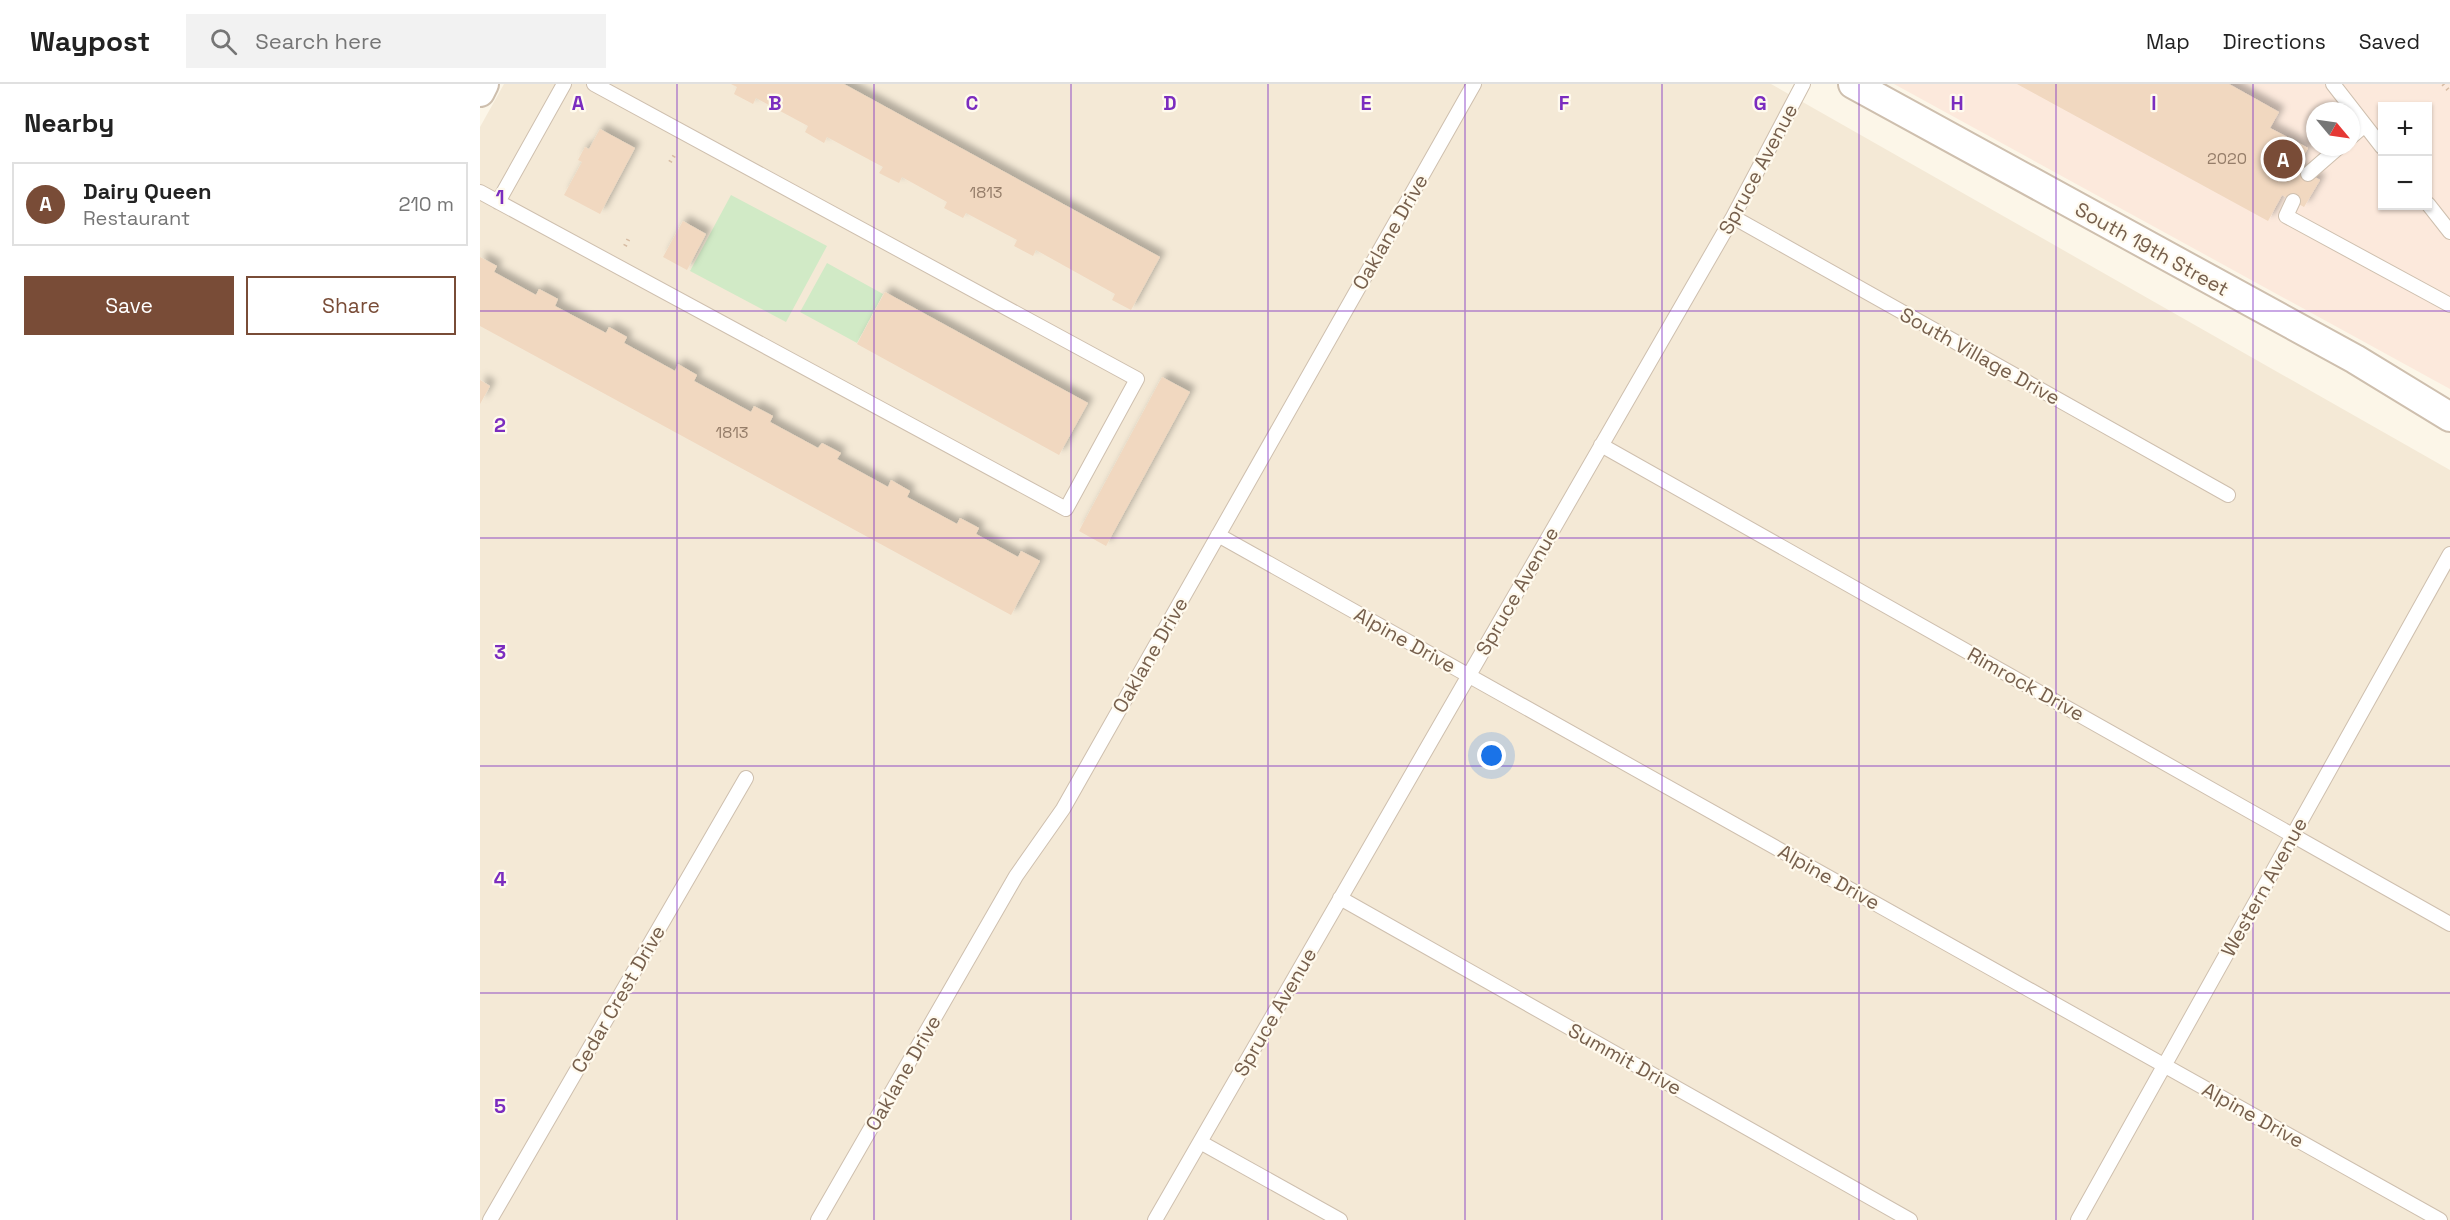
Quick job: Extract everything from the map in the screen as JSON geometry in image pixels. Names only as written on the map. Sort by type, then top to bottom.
[{"type":"street","points":[[480,92],[484,84]]},
{"type":"street","name":"South 19th Street","points":[[1852,84],[2355,359],[2450,417]]},
{"type":"lane","points":[[498,202],[564,84]]},
{"type":"lane","points":[[480,192],[1066,509],[1137,379],[594,84]]},
{"type":"lane","name":"Oaklane Drive","points":[[818,1220],[1016,876],[1063,809],[1474,84]]},
{"type":"lane","name":"Spruce Avenue","points":[[1155,1220],[1733,217],[1803,84]]},
{"type":"lane","points":[[2321,84],[2343,96]]},
{"type":"lane","points":[[2333,84],[2378,142]]},
{"type":"lane","points":[[2360,129],[2365,125]]},
{"type":"lane","points":[[2308,174],[2329,156]]},
{"type":"lane","points":[[2293,201],[2286,216],[2450,305]]},
{"type":"lane","points":[[2432,210],[2450,232]]},
{"type":"lane","name":"South Village Drive","points":[[1733,217],[2228,495]]},
{"type":"lane","name":"Rimrock Drive","points":[[1601,445],[2450,924]]},
{"type":"lane","name":"Alpine Drive","points":[[1218,535],[2440,1220]]},
{"type":"lane","name":"Western Avenue","points":[[2078,1220],[2450,554]]},
{"type":"lane","name":"Cedar Crest Drive","points":[[490,1220],[746,778]]},
{"type":"lane","name":"Summit Drive","points":[[1340,898],[1910,1220]]},
{"type":"lane","points":[[1200,1142],[1340,1220]]},
{"type":"path","points":[[2443,84],[2450,92]]},
{"type":"shaded area","points":[[504,84],[1771,84],[2450,470],[2450,1220],[480,1220],[480,127]]},
{"type":"shaded area","points":[[1894,84],[2450,84],[2450,389]]},
{"type":"green space","points":[[731,195],[827,246],[786,322],[690,271]]},
{"type":"green space","points":[[827,263],[883,294],[857,343],[800,312]]},
{"type":"building","points":[[731,84],[844,84],[1160,257],[1131,310],[1112,300],[1115,294],[1036,250],[1033,256],[1014,246],[1017,240],[966,213],[963,218],[944,208],[947,202],[902,177],[899,183],[879,173],[883,167],[827,137],[824,143],[805,132],[808,126],[756,98],[753,104],[734,94],[737,87]]},
{"type":"building","points":[[2017,84],[2229,84],[2279,112],[2270,128],[2306,147],[2306,151],[2297,167],[2320,180],[2304,207],[2282,195],[2268,221]]},
{"type":"building","points":[[600,129],[635,148],[600,214],[564,195],[582,162],[578,160],[585,147],[589,149]]},
{"type":"building","points":[[683,221],[706,234],[687,270],[663,257]]},
{"type":"building","points":[[480,257],[497,266],[494,272],[536,295],[539,289],[558,299],[555,306],[606,333],[609,327],[627,337],[624,343],[675,371],[678,364],[697,375],[694,381],[751,412],[754,406],[773,416],[770,422],[818,448],[822,443],[841,453],[837,459],[888,487],[891,480],[910,491],[907,497],[957,524],[960,518],[979,528],[976,534],[1018,557],[1021,551],[1040,561],[1011,615],[480,326]]},
{"type":"building","points":[[885,292],[1088,403],[1059,455],[857,344]]},
{"type":"building","points":[[1162,377],[1190,392],[1106,546],[1079,531]]},
{"type":"building","points":[[480,380],[490,386],[480,404]]},
{"type":"place","name":"Dairy Queen","points":[[2283,159]]}]
